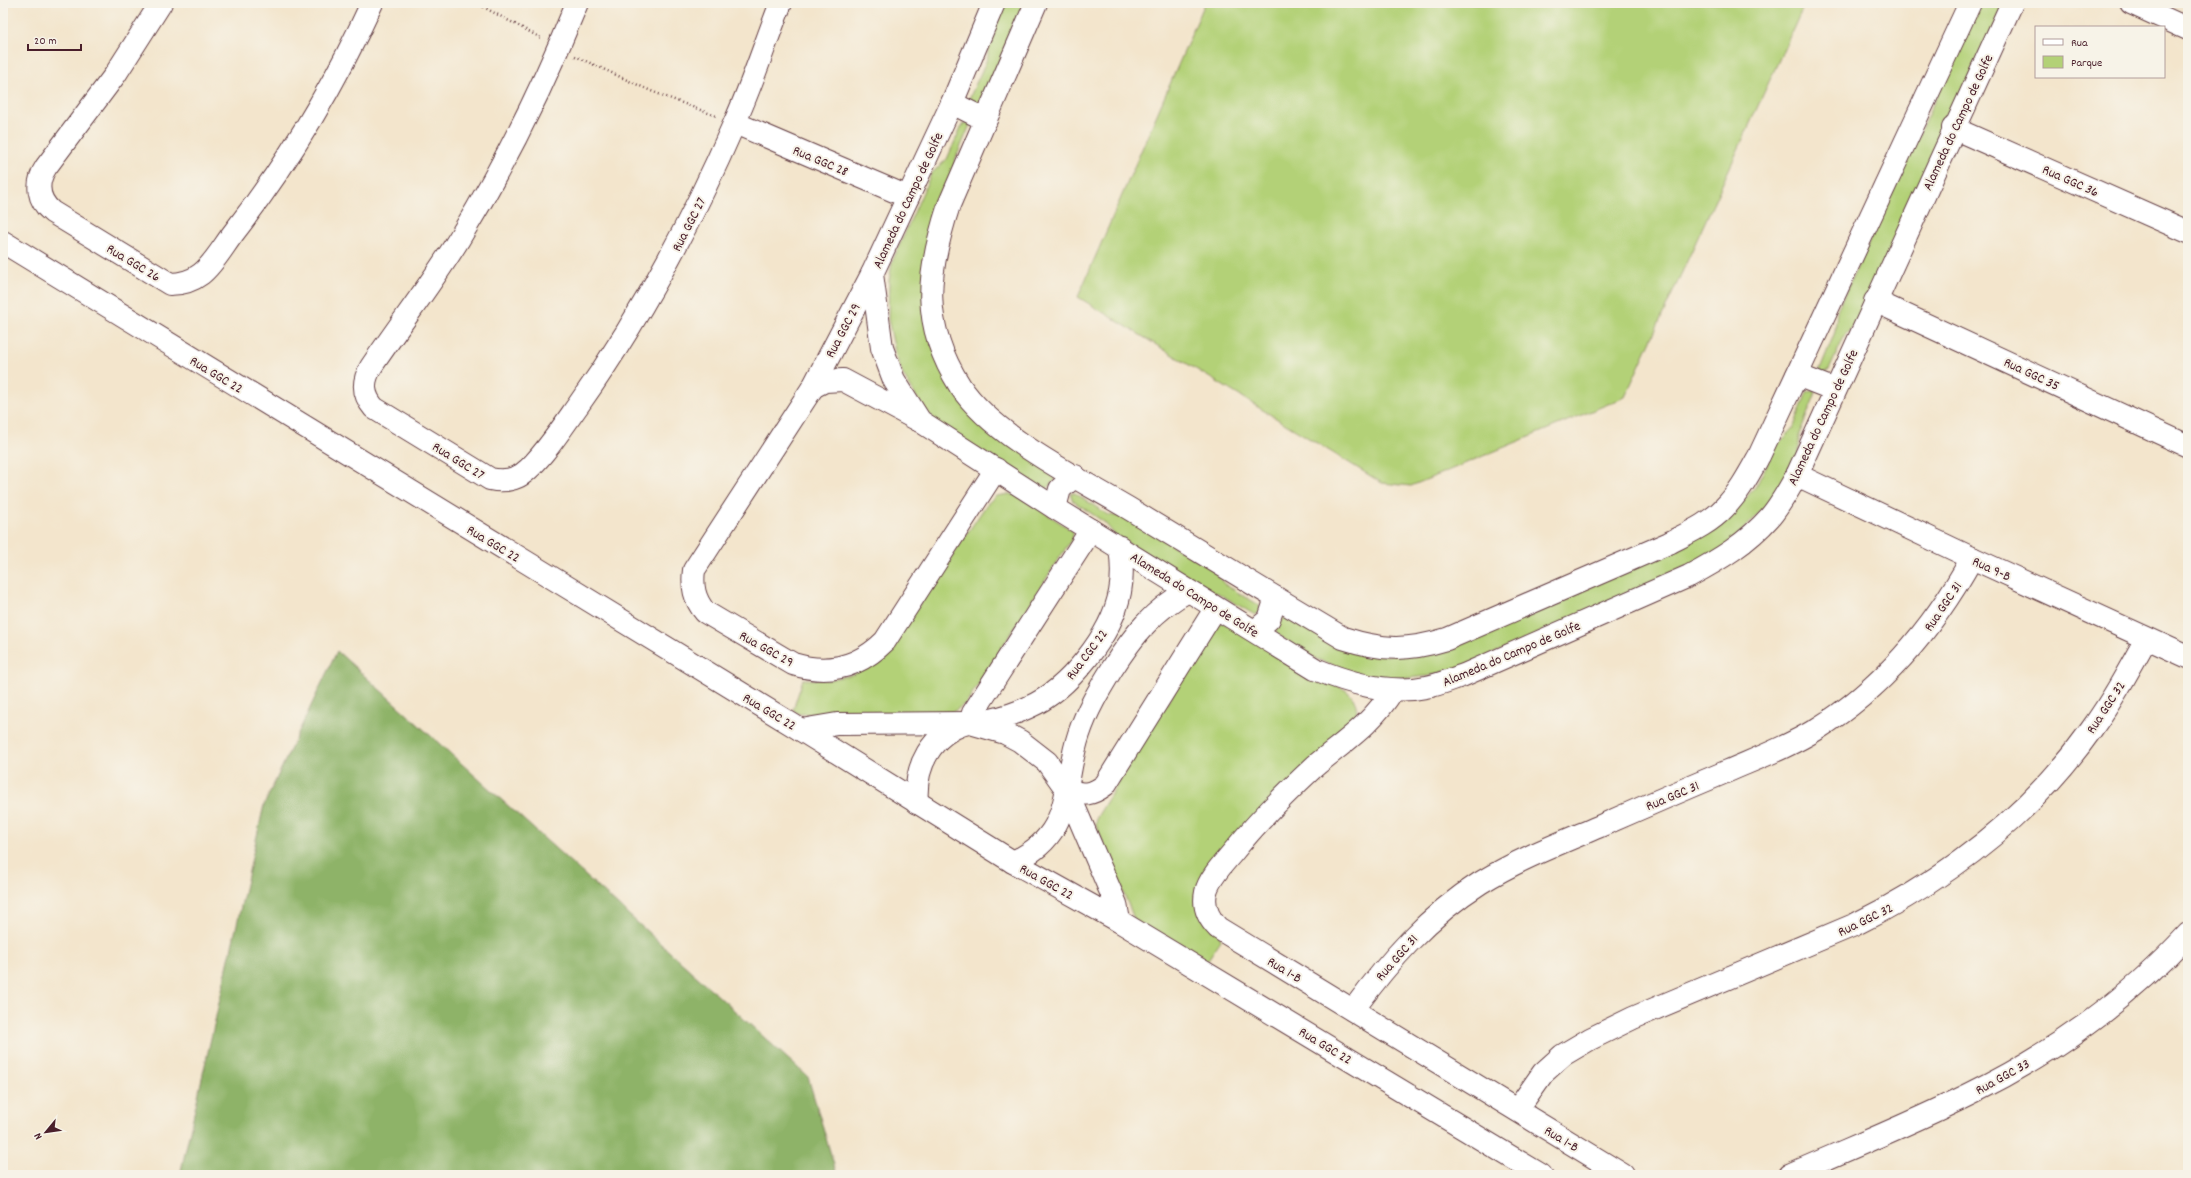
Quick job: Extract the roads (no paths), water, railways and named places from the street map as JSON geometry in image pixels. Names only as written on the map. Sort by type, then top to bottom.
[{"type":"street","name":"Rua GGC 26","points":[[161,3],[115,75],[46,167],[39,180],[39,187],[42,202],[52,212],[170,284],[188,282],[203,273],[247,215],[296,144],[319,104],[372,3]]},
{"type":"street","name":"Rua GGC 27","points":[[577,3],[559,49],[537,96],[490,187],[458,240],[371,367],[365,380],[366,395],[374,408],[490,480],[500,481],[513,479],[532,467],[596,380],[652,290],[679,242],[735,123],[781,3]]},
{"type":"street","name":"Alameda do Campo de Golfe","points":[[994,3],[952,103],[872,274],[882,348],[894,380],[920,421],[1216,609],[1255,631],[1315,669],[1336,677],[1393,690],[1426,687],[1464,675],[1689,576],[1722,558],[1749,538],[1771,516],[1797,475],[1953,128],[2012,3]]},
{"type":"street","points":[[1036,3],[950,205],[939,236],[931,272],[930,294],[933,321],[943,352],[960,386],[980,411],[1014,438],[1075,476],[1343,638],[1366,646],[1388,648],[1419,648],[1447,639],[1669,543],[1700,527],[1724,509],[1741,487],[1759,456],[1970,3]]},
{"type":"street","points":[[2131,3],[2188,29]]},
{"type":"street","points":[[952,103],[986,120]]},
{"type":"street","name":"Rua GGC 28","points":[[735,123],[908,197]]},
{"type":"street","name":"Rua GGC 36","points":[[1953,128],[2188,232]]},
{"type":"street","name":"Rua GGC 22","points":[[3,242],[801,730],[1013,862],[1119,921],[1541,1175]]},
{"type":"street","name":"Rua GGC 29","points":[[872,274],[813,387],[694,570],[693,581],[696,599],[704,612],[793,664],[817,670],[829,669],[854,663],[876,650],[885,641],[996,469]]},
{"type":"street","name":"Rua GGC 35","points":[[1875,301],[2188,446]]},
{"type":"street","points":[[1797,375],[1835,390]]},
{"type":"street","name":"Rua GGC 29","points":[[813,387],[825,381],[843,380],[920,421]]},
{"type":"street","name":"Rua 9-B","points":[[1797,475],[2146,639],[2188,657]]},
{"type":"street","points":[[1055,508],[1060,489],[1075,476]]},
{"type":"street","points":[[917,802],[916,780],[924,759],[930,749],[947,732],[970,723],[973,713],[1091,530]]},
{"type":"street","name":"Rua CGC 22","points":[[801,730],[837,724],[970,723],[990,720],[1030,707],[1062,686],[1076,673],[1103,635],[1116,607],[1122,577],[1120,547]]},
{"type":"street","name":"Rua GGC 31","points":[[1353,1010],[1384,968],[1407,943],[1431,920],[1479,884],[1525,858],[1793,743],[1841,712],[1875,685],[1907,653],[1944,606],[1972,558]]},
{"type":"street","name":"Rua CGC 22","points":[[1066,790],[1074,752],[1094,698],[1139,629],[1163,606],[1188,591]]},
{"type":"street","points":[[1255,631],[1270,619],[1276,598]]},
{"type":"street","points":[[1013,862],[1034,851],[1051,834],[1062,813],[1066,790],[1082,794],[1094,793],[1105,785],[1216,609]]},
{"type":"street","name":"Rua GGC 32","points":[[1517,1110],[1543,1073],[1563,1055],[1590,1038],[1633,1018],[1854,925],[1923,888],[1955,866],[2015,817],[2068,761],[2112,699],[2146,639]]},
{"type":"street","name":"Rua 1-B","points":[[1393,690],[1371,720],[1323,760],[1271,808],[1227,860],[1208,887],[1205,902],[1209,917],[1218,928],[1623,1175]]},
{"type":"street","name":"Rua CGC 22","points":[[970,723],[999,731],[1020,741],[1047,762],[1066,790],[1116,904],[1119,921]]},
{"type":"street","name":"Rua GGC 33","points":[[1789,1175],[1971,1094],[2016,1069],[2082,1026],[2117,1000],[2188,934]]}]
